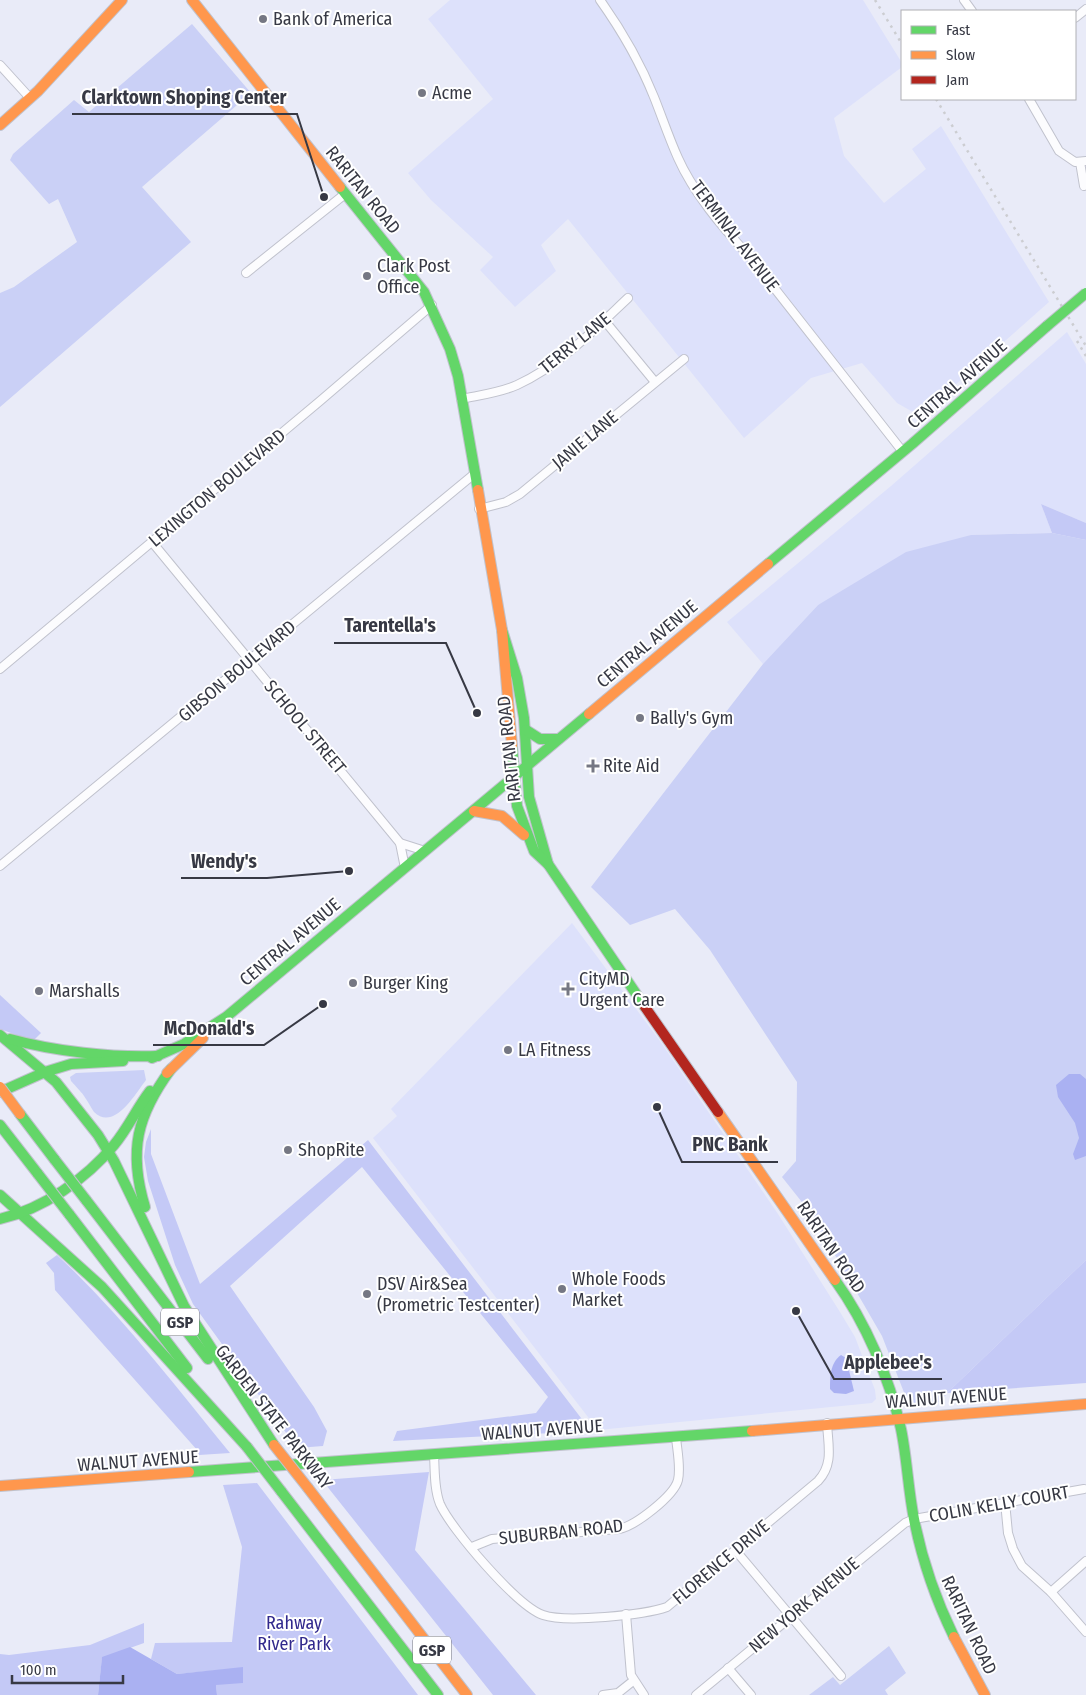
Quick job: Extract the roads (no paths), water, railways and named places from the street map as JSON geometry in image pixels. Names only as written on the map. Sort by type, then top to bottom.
[{"type":"main road","points":[[0,125],[30,98],[122,0]]},
{"type":"main road","name":"RARITAN ROAD","points":[[192,0],[424,292],[432,305],[450,348],[461,398],[502,630],[512,729],[517,806],[528,839],[537,856],[548,864]]},
{"type":"main road","name":"CENTRAL AVENUE","points":[[0,1219],[20,1215],[41,1204],[108,1152],[148,1093],[226,1017],[903,452],[1086,292]]},
{"type":"main road","name":"RARITAN ROAD","points":[[502,630],[517,678],[526,730],[529,797],[548,864],[651,1016],[844,1292],[869,1342],[898,1418],[914,1519],[929,1578],[940,1609],[985,1695]]},
{"type":"main road","points":[[526,730],[533,736],[543,740],[558,739]]},
{"type":"main road","points":[[474,811],[502,816],[528,839]]},
{"type":"main road","name":"CENTRAL AVENUE","points":[[0,1092],[45,1072],[79,1062],[132,1061],[158,1056],[197,1037],[226,1017]]},
{"type":"main road","points":[[0,1034],[32,1045],[135,1057],[158,1056]]},
{"type":"main road","points":[[0,1034],[45,1072],[82,1113],[108,1152],[150,1232],[184,1306],[274,1445]]},
{"type":"main road","points":[[150,1232],[146,1210],[137,1181],[135,1148],[146,1109],[171,1069]]},
{"type":"main road","name":"GARDEN STATE PARKWAY","points":[[0,1087],[467,1695]]},
{"type":"main road","name":"GSP","points":[[1,1126],[438,1695]]},
{"type":"main road","points":[[0,1195],[20,1215],[76,1262],[108,1294],[247,1447]]},
{"type":"main road","name":"WALNUT AVENUE","points":[[0,1486],[676,1437],[827,1423],[1086,1404]]},
{"type":"street","name":"TERMINAL AVENUE","points":[[600,0],[632,50],[654,97],[678,159],[700,194],[727,231],[756,265],[903,452]]},
{"type":"street","points":[[1076,17],[1086,9]]},
{"type":"street","points":[[0,65],[30,98]]},
{"type":"street","points":[[1030,100],[1059,151],[1074,162],[1083,162],[1084,186]]},
{"type":"street","points":[[246,273],[345,194]]},
{"type":"street","name":"TERRY LANE","points":[[461,398],[495,393],[517,385],[547,369],[628,298]]},
{"type":"street","name":"LEXINGTON BOULEVARD","points":[[0,669],[320,402],[432,305]]},
{"type":"street","points":[[604,320],[655,382]]},
{"type":"street","name":"JANIE LANE","points":[[479,508],[506,502],[520,494],[684,359]]},
{"type":"street","name":"GIBSON BOULEVARD","points":[[0,866],[474,475]]},
{"type":"street","name":"SCHOOL STREET","points":[[152,542],[400,843]]},
{"type":"street","points":[[404,868],[400,843],[425,851]]},
{"type":"street","name":"FLORENCE DRIVE","points":[[434,1455],[436,1486],[440,1505],[499,1579],[536,1612],[564,1618],[654,1612],[667,1607],[827,1471],[829,1460],[827,1423]]},
{"type":"street","name":"SUBURBAN ROAD","points":[[472,1547],[492,1539],[619,1529],[633,1524],[676,1487],[679,1472],[676,1437]]},
{"type":"street","name":"COLIN KELLY COURT","points":[[914,1519],[1084,1489]]},
{"type":"street","points":[[1005,1502],[1008,1532],[1013,1550],[1022,1566],[1051,1592],[1086,1632]]},
{"type":"street","name":"NEW YORK AVENUE","points":[[696,1695],[900,1526],[914,1519]]},
{"type":"street","points":[[736,1550],[841,1676]]},
{"type":"street","points":[[1051,1592],[1086,1561]]},
{"type":"street","points":[[626,1614],[633,1681],[644,1695]]},
{"type":"street","points":[[728,1668],[751,1695]]},
{"type":"street","points":[[603,1695],[618,1693],[633,1681]]},
{"type":"railway","points":[[875,0],[901,42]]},
{"type":"railway","points":[[937,100],[1086,346]]},
{"type":"railway","points":[[1077,341],[1086,356]]},
{"type":"place","name":"Bank of America","points":[[263,19]]},
{"type":"place","name":"Acme","points":[[422,93]]},
{"type":"place","name":"Clarktown Shoping Center","points":[[324,197]]},
{"type":"place","name":"Clark Post Office","points":[[367,276]]},
{"type":"place","name":"Tarentella's","points":[[477,713]]},
{"type":"place","name":"Bally's Gym","points":[[640,718]]},
{"type":"place","name":"Rite Aid","points":[[593,766]]},
{"type":"place","name":"Wendy's","points":[[349,871]]},
{"type":"place","name":"Burger King","points":[[353,983]]},
{"type":"place","name":"CityMD Urgent Care","points":[[568,989]]},
{"type":"place","name":"Marshalls","points":[[39,991]]},
{"type":"place","name":"McDonald's","points":[[323,1004]]},
{"type":"place","name":"LA Fitness","points":[[508,1050]]},
{"type":"place","name":"PNC Bank","points":[[657,1107]]},
{"type":"place","name":"ShopRite","points":[[288,1150]]},
{"type":"place","name":"Whole Foods Market","points":[[562,1289]]},
{"type":"place","name":"DSV Air&Sea (Prometric Testcenter)","points":[[367,1294]]},
{"type":"place","name":"Applebee's","points":[[796,1311]]},
{"type":"park label","name":"Rahway River Park","points":[[294,1634]]}]
